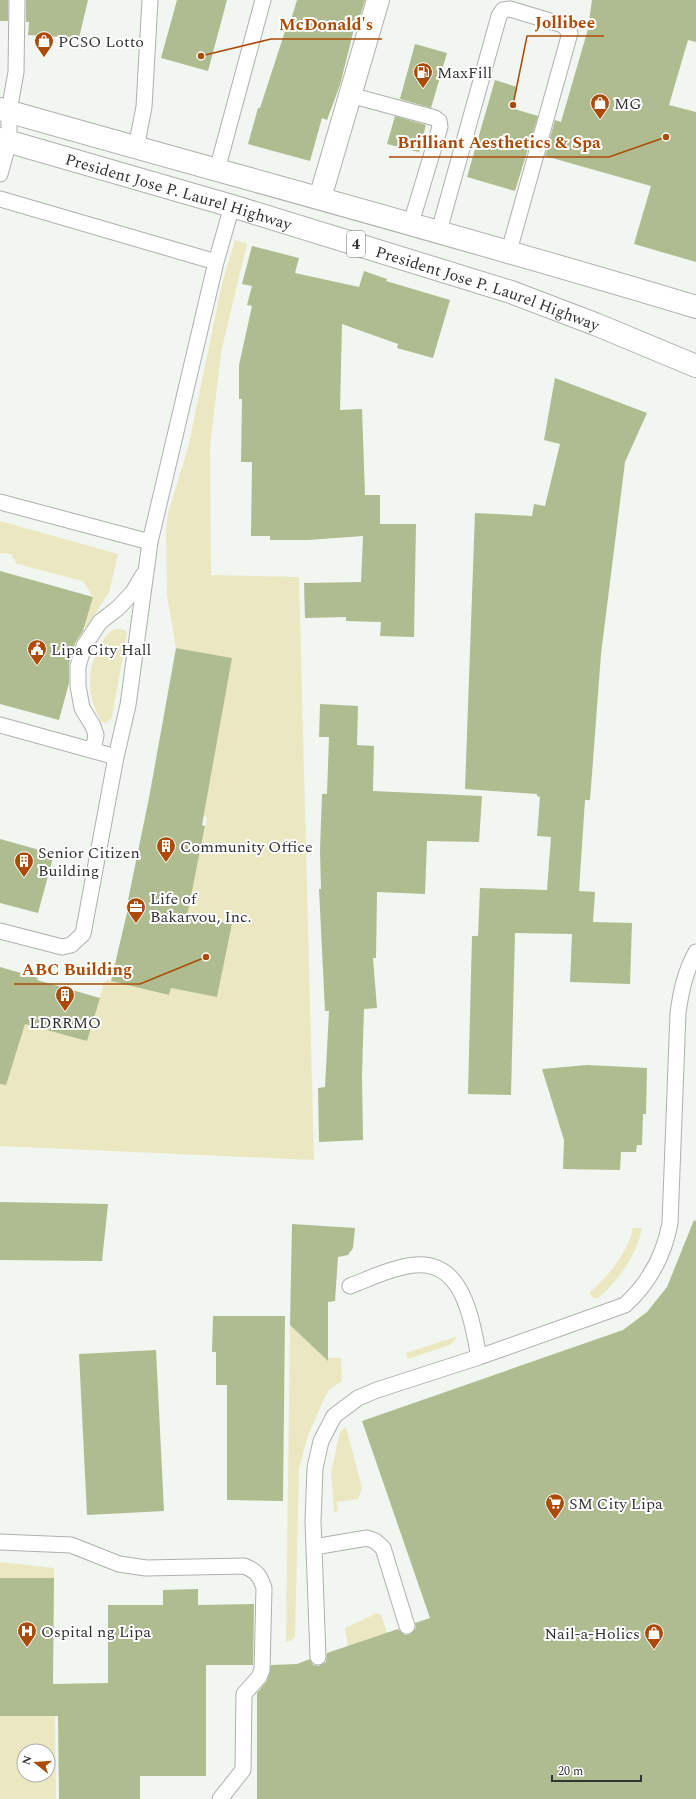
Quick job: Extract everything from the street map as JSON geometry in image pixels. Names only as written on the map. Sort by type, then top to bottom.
[{"type":"main road","points":[[320,198],[378,0]]},
{"type":"main road","name":"President Jose P. Laurel Highway","points":[[4,110],[136,148],[411,223],[696,307]]},
{"type":"main road","name":"President Jose P. Laurel Highway","points":[[5,140],[232,206],[511,292],[595,324],[696,366]]},
{"type":"lane","points":[[0,174],[5,140],[4,110],[16,72],[17,0]]},
{"type":"lane","points":[[136,148],[144,107],[150,0]]},
{"type":"lane","points":[[217,170],[263,0]]},
{"type":"lane","points":[[439,231],[501,13],[503,10],[510,9],[563,25],[568,30],[570,37],[509,252]]},
{"type":"lane","points":[[350,95],[435,118],[439,121],[440,127],[411,223]]},
{"type":"lane","points":[[0,199],[216,262]]},
{"type":"lane","points":[[0,931],[62,946],[71,945],[83,934],[116,757],[128,705],[150,542],[216,262],[232,206]]},
{"type":"lane","points":[[0,502],[150,542]]},
{"type":"lane","points":[[93,751],[96,735],[93,726],[82,708],[78,686],[78,666],[84,646],[100,622],[118,608],[133,592],[146,570]]},
{"type":"lane","points":[[0,725],[116,757]]},
{"type":"lane","points":[[318,1657],[314,1547],[315,1468],[321,1441],[334,1416],[342,1408],[358,1398],[377,1390],[479,1357],[625,1304],[650,1278],[659,1260],[670,1223],[678,1013],[682,986],[690,963],[696,952]]},
{"type":"lane","points":[[350,1286],[400,1267],[421,1265],[436,1266],[444,1270],[455,1282],[468,1309],[479,1357]]},
{"type":"lane","points":[[314,1547],[360,1538],[375,1541],[383,1548],[407,1626]]},
{"type":"lane","points":[[0,1542],[71,1545],[120,1564],[146,1568],[244,1566],[254,1570],[261,1577],[264,1588],[262,1670],[259,1677],[244,1694],[243,1770],[220,1799]]},
{"type":"shaded area","points":[[235,240],[247,244],[221,352],[210,448],[211,575],[299,577],[314,1160],[0,1146],[0,1043],[25,1023],[87,1041],[104,982],[107,980],[169,994],[171,988],[217,997],[232,925],[191,916],[187,912],[207,819],[204,815],[231,658],[176,648],[167,596],[166,530],[168,513],[188,448],[222,284]]},
{"type":"shaded area","points":[[0,521],[118,554],[109,593],[99,607],[88,629],[84,627],[93,597],[83,581],[17,564],[11,554],[0,553]]},
{"type":"shaded area","points":[[116,629],[126,630],[127,634],[112,717],[107,723],[105,723],[100,719],[93,704],[90,687],[91,669],[93,661],[104,639],[111,631]]},
{"type":"shaded area","points":[[633,1228],[642,1228],[636,1248],[626,1266],[606,1291],[598,1298],[594,1298],[589,1293],[616,1264],[627,1246]]},
{"type":"shaded area","points":[[290,1325],[325,1358],[341,1358],[342,1381],[329,1390],[323,1401],[308,1436],[299,1468],[295,1637],[290,1641],[286,1641]]},
{"type":"shaded area","points":[[455,1337],[457,1338],[450,1345],[408,1359],[406,1353]]},
{"type":"shaded area","points":[[346,1427],[362,1488],[358,1499],[337,1502],[338,1511],[334,1512],[331,1472],[340,1432]]},
{"type":"shaded area","points":[[0,1562],[54,1568],[54,1578],[0,1578]]},
{"type":"shaded area","points":[[377,1613],[381,1615],[387,1633],[348,1646],[345,1628]]},
{"type":"shaded area","points":[[0,1716],[55,1716],[55,1743],[16,1743],[16,1783],[56,1783],[56,1799],[0,1799]]},
{"type":"building","points":[[0,0],[8,0],[8,21],[0,21]]},
{"type":"building","points":[[26,0],[88,0],[79,38],[28,35],[29,22],[26,22]]},
{"type":"building","points":[[177,0],[227,0],[208,71],[161,58]]},
{"type":"building","points":[[297,0],[365,0],[356,29],[354,29],[340,85],[327,120],[322,118],[310,161],[248,144],[258,108],[260,108],[289,19],[291,20]]},
{"type":"building","points":[[592,0],[696,0],[696,42],[688,40],[669,105],[696,112],[696,262],[634,244],[651,186],[545,156],[555,120],[561,122],[588,29]]},
{"type":"building","points":[[415,44],[447,53],[431,108],[400,99]]},
{"type":"building","points":[[495,80],[517,87],[511,108],[538,116],[515,191],[467,177]]},
{"type":"building","points":[[395,116],[426,125],[419,152],[387,144]]},
{"type":"building","points":[[252,246],[299,258],[295,273],[359,287],[364,271],[387,279],[386,281],[450,300],[433,358],[397,348],[398,344],[342,324],[340,410],[362,409],[365,495],[380,495],[380,524],[416,524],[414,637],[380,636],[381,622],[346,621],[346,617],[305,618],[304,583],[361,582],[363,536],[308,540],[270,540],[270,536],[251,536],[252,462],[241,462],[242,399],[239,399],[239,365],[252,306],[247,305],[252,286],[242,284]]},
{"type":"building","points":[[555,378],[647,413],[625,462],[601,654],[590,800],[585,800],[579,891],[595,892],[593,922],[632,923],[630,984],[570,982],[572,934],[515,933],[511,1095],[468,1094],[472,936],[478,936],[480,888],[547,890],[551,837],[537,836],[540,797],[537,796],[537,794],[465,789],[475,513],[532,516],[534,504],[545,506],[560,444],[544,440]]},
{"type":"building","name":"Lipa City Hall","points":[[0,571],[93,597],[83,631],[75,643],[69,663],[69,683],[59,720],[0,704]]},
{"type":"building","points":[[176,648],[232,658],[202,825],[205,826],[187,916],[232,924],[217,997],[171,988],[169,995],[111,981],[130,900],[128,900],[149,798]]},
{"type":"building","points":[[320,704],[358,706],[357,745],[374,746],[373,791],[482,796],[479,842],[427,841],[425,894],[377,892],[376,958],[373,958],[377,1008],[364,1009],[362,1076],[363,1140],[319,1142],[318,1088],[325,1087],[329,1011],[325,1011],[319,889],[321,889],[320,850],[322,794],[327,794],[329,737],[319,737]]},
{"type":"building","name":"Senior Citizen Building","points":[[0,839],[54,854],[38,913],[0,903]]},
{"type":"building","points":[[0,967],[38,978],[37,980],[100,998],[87,1041],[25,1024],[6,1085],[0,1084]]},
{"type":"building","points":[[587,1065],[647,1068],[646,1114],[643,1114],[642,1145],[637,1145],[636,1152],[621,1152],[620,1170],[563,1169],[564,1140],[542,1069]]},
{"type":"building","points":[[0,1202],[108,1204],[102,1261],[0,1260]]},
{"type":"building","name":"SM City Lipa","points":[[694,1220],[696,1221],[696,1799],[257,1799],[257,1693],[267,1681],[271,1665],[297,1664],[310,1659],[313,1665],[319,1666],[326,1662],[327,1653],[398,1629],[405,1635],[410,1634],[416,1628],[415,1623],[430,1618],[362,1421],[623,1330],[647,1312],[667,1287]]},
{"type":"building","points":[[292,1224],[355,1228],[353,1248],[348,1255],[338,1257],[335,1301],[328,1302],[328,1361],[290,1325]]},
{"type":"building","points":[[213,1316],[285,1316],[283,1501],[227,1500],[227,1385],[216,1385],[216,1352],[212,1352]]},
{"type":"building","points":[[156,1350],[164,1511],[87,1515],[79,1354]]},
{"type":"building","points":[[0,1578],[54,1578],[53,1684],[108,1683],[108,1605],[163,1605],[163,1590],[198,1589],[198,1605],[254,1604],[253,1665],[206,1665],[206,1776],[140,1776],[140,1799],[59,1799],[58,1716],[0,1716]]},
{"type":"place","name":"McDonald's","points":[[201,56]]},
{"type":"place","name":"PCSO Lotto","points":[[44,58]]},
{"type":"place","name":"MaxFill","points":[[423,89]]},
{"type":"place","name":"Jollibee","points":[[513,105]]},
{"type":"place","name":"MG","points":[[600,120]]},
{"type":"place","name":"Brilliant Aesthetics & Spa","points":[[666,137]]},
{"type":"place","name":"Lipa City Hall","points":[[37,666]]},
{"type":"place","name":"Community Office","points":[[166,863]]},
{"type":"place","name":"Senior Citizen Building","points":[[24,878]]},
{"type":"place","name":"Life of Bakarvou, Inc.","points":[[136,924]]},
{"type":"place","name":"ABC Building","points":[[206,957]]},
{"type":"place","name":"LDRRMO","points":[[65,1012]]},
{"type":"place","name":"SM City Lipa","points":[[555,1520]]},
{"type":"place","name":"Ospital ng Lipa","points":[[27,1648]]},
{"type":"place","name":"Nail-a-Holics","points":[[654,1650]]}]
